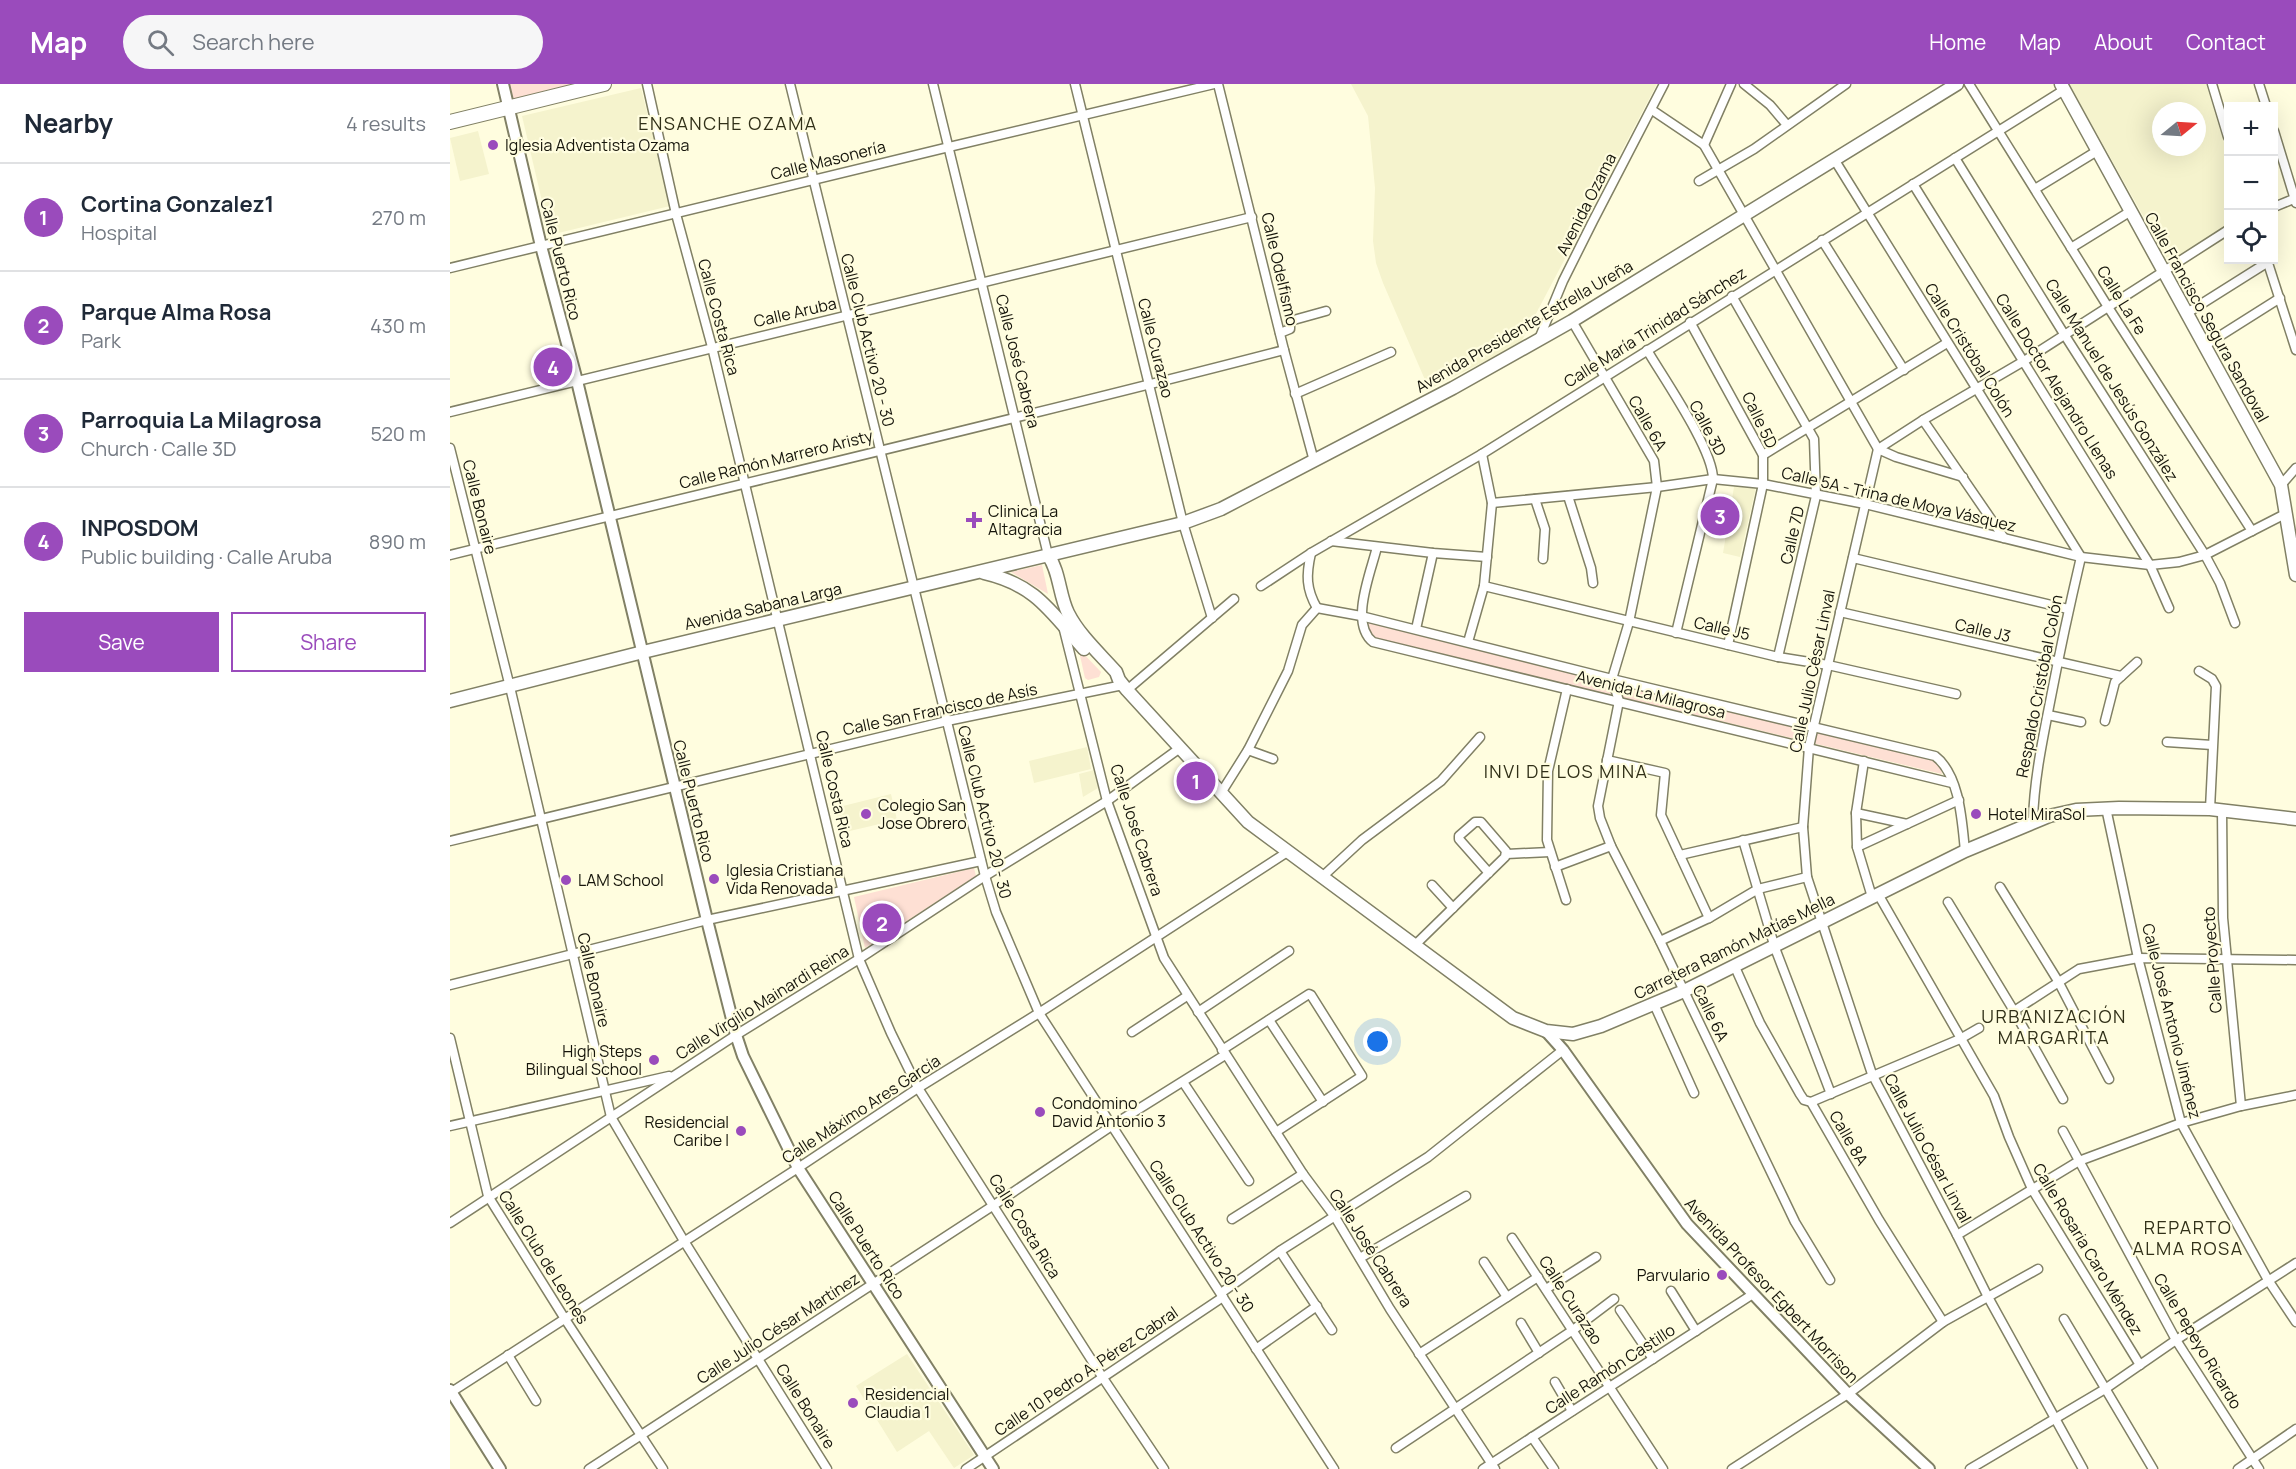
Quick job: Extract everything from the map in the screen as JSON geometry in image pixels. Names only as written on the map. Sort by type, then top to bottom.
[{"type":"main road","points":[[450,122],[604,84]]},
{"type":"main road","name":"Avenida Presidente Estrella Ureña","points":[[1084,547],[1183,523],[1221,509],[1314,461],[1572,321],[1957,84]]},
{"type":"main road","name":"Calle Francisco Segura Sandoval","points":[[2062,86],[2281,485],[2296,575]]},
{"type":"main road","name":"Avenida Sabana Larga","points":[[450,701],[778,619],[1084,547]]},
{"type":"main road","name":"Calle José Cabrera","points":[[1048,555],[1046,565],[1062,624]]},
{"type":"main road","name":"Carretera Ramón Matías Mella","points":[[1048,555],[1053,562],[1067,611],[1083,635],[1116,672],[1123,685]]},
{"type":"main road","name":"Carretera Ramón Matías Mella","points":[[980,572],[1006,578],[1039,598],[1101,667],[1123,685],[1248,822],[1513,1018],[1546,1031],[1573,1034],[1601,1026],[1654,1004],[1775,948],[1965,851],[2033,821],[2076,810],[2106,808],[2216,810],[2296,819]]},
{"type":"street","name":"Calle Puerto Rico","points":[[503,84],[707,920],[743,1056],[798,1168],[993,1469]]},
{"type":"street","name":"Calle Costa Rica","points":[[647,84],[676,214],[712,347],[859,959],[918,1088],[1103,1378],[1164,1469]]},
{"type":"street","name":"Calle Club Activo 20 - 30","points":[[790,84],[913,588],[981,861],[996,912],[1039,1013],[1334,1469]]},
{"type":"street","name":"Calle José Cabrera","points":[[933,84],[1048,555]]},
{"type":"street","name":"Calle Curazao","points":[[1075,84],[1183,523],[1212,618]]},
{"type":"street","name":"Calle Masonería","points":[[450,268],[812,179],[1216,84]]},
{"type":"street","name":"Calle Odelfismo","points":[[1216,84],[1314,461]]},
{"type":"street","name":"Avenida Ozama","points":[[1539,340],[1563,281],[1664,84]]},
{"type":"street","points":[[1704,145],[1731,84]]},
{"type":"street","points":[[1744,84],[1770,105],[1786,125]]},
{"type":"street","points":[[1699,181],[1720,170],[1846,84]]},
{"type":"street","name":"Calle La Fe","points":[[1969,84],[2108,307],[2252,531]]},
{"type":"street","points":[[2212,84],[2224,121]]},
{"type":"street","points":[[2259,84],[2265,102]]},
{"type":"street","name":"Calle María Trinidad Sánchez","points":[[1261,586],[1311,553],[1482,453],[1955,158],[2062,86]]},
{"type":"street","points":[[1652,110],[1704,145],[1878,449],[1896,457],[1964,477]]},
{"type":"street","points":[[2278,144],[2296,200],[2278,206]]},
{"type":"street","points":[[2035,189],[2097,151]]},
{"type":"street","name":"Calle Manuel de Jesús González","points":[[1955,158],[2205,555],[2220,583],[2235,623]]},
{"type":"street","name":"Calle Cristóbal Colón","points":[[1834,159],[2081,557]]},
{"type":"street","name":"Calle Doctor Alejandro Llenas","points":[[1913,184],[2150,566],[2169,608]]},
{"type":"street","points":[[2071,248],[2131,211]]},
{"type":"street","name":"Calle Aruba","points":[[450,412],[1252,217]]},
{"type":"street","points":[[1878,449],[2024,361],[2224,233]]},
{"type":"street","points":[[1822,240],[1904,370]]},
{"type":"street","points":[[2187,313],[2263,264]]},
{"type":"street","points":[[2269,264],[2296,350]]},
{"type":"street","name":"Calle 7D","points":[[1732,296],[1814,439],[1816,496],[1778,657]]},
{"type":"street","points":[[2204,346],[2280,298]]},
{"type":"street","points":[[1280,333],[1290,329],[1290,321],[1326,311]]},
{"type":"street","name":"Calle 6A","points":[[1572,321],[1654,461],[1656,487],[1629,622],[1612,679],[1619,701],[1599,806],[1600,818],[1611,846],[1660,941],[1795,1222],[1830,1280]]},
{"type":"street","name":"Calle 5D","points":[[1690,322],[1763,455],[1763,484],[1728,645]]},
{"type":"street","points":[[1763,455],[1947,343]]},
{"type":"street","name":"Calle Ramón Marrero Aristy","points":[[450,555],[1016,418],[1284,350]]},
{"type":"street","name":"Calle 3D","points":[[1647,350],[1707,452],[1713,470],[1713,479],[1677,633]]},
{"type":"street","points":[[1295,393],[1391,352]]},
{"type":"street","points":[[1923,420],[2004,538]]},
{"type":"street","name":"Calle Bonaire","points":[[450,448],[510,687],[611,1117],[684,1241],[827,1469]]},
{"type":"street","name":"Calle Julio César Linval","points":[[1878,449],[1809,747],[1803,827],[1807,877],[1872,1074],[1988,1297],[2083,1469]]},
{"type":"street","points":[[1468,642],[1484,586],[1492,503],[1482,453]]},
{"type":"street","points":[[2281,485],[2296,468]]},
{"type":"street","name":"Calle 5A - Trina de Moya Vásquez","points":[[1492,503],[1713,479],[1763,484],[1865,504],[2081,557],[2150,566],[2205,555],[2287,513]]},
{"type":"street","points":[[1568,496],[1591,568],[1593,584]]},
{"type":"street","points":[[1535,499],[1545,529],[1543,560]]},
{"type":"street","points":[[1331,541],[1487,557]]},
{"type":"street","points":[[1360,616],[1377,547]]},
{"type":"street","points":[[1221,793],[1248,750],[1288,671],[1302,625],[1317,608],[1309,594],[1308,586],[1311,553]]},
{"type":"street","points":[[1416,629],[1433,553]]},
{"type":"street","name":"Respaldo Cristóbal Colón","points":[[2033,821],[2034,794],[2048,715],[2068,609],[2081,557]]},
{"type":"street","points":[[1853,558],[2068,609]]},
{"type":"street","name":"Calle J5","points":[[1484,586],[1778,657],[1828,665],[1956,694]]},
{"type":"street","points":[[1123,685],[1234,599]]},
{"type":"street","name":"Avenida La Milagrosa","points":[[1317,608],[1416,629],[1612,679],[1935,756],[1943,762],[1959,800],[1965,851]]},
{"type":"street","name":"Calle J3","points":[[1840,612],[2121,676]]},
{"type":"street","name":"Avenida La Milagrosa","points":[[1360,616],[1365,633],[1373,642],[1952,783]]},
{"type":"street","name":"Calle José Cabrera","points":[[1062,624],[1107,801],[1164,958],[1303,1174],[1335,1217],[1419,1354],[1493,1466]]},
{"type":"street","points":[[2105,721],[2115,682],[2137,662]]},
{"type":"street","name":"Calle Proyecto","points":[[2199,671],[2212,679],[2216,686],[2212,745],[2226,959],[2241,1106]]},
{"type":"street","name":"Calle San Francisco de Asís","points":[[450,841],[947,721],[1123,685]]},
{"type":"street","points":[[1566,900],[1546,840],[1548,771],[1567,689]]},
{"type":"street","points":[[2048,715],[2081,722]]},
{"type":"street","points":[[1322,877],[1346,853],[1441,781],[1480,737]]},
{"type":"street","points":[[2167,742],[2212,745]]},
{"type":"street","name":"Calle Virgilio Mainardi Reina","points":[[450,1223],[736,1035],[1107,801],[1180,748]]},
{"type":"street","points":[[1248,750],[1273,759]]},
{"type":"street","points":[[1607,760],[1661,771],[1666,776],[1660,811],[1709,918]]},
{"type":"street","name":"Calle Rosaria Caro Méndez","points":[[1864,761],[1856,813],[1857,847],[1875,896],[1994,1096],[2032,1189],[2140,1365]]},
{"type":"street","points":[[1857,847],[1959,800]]},
{"type":"street","name":"Calle José Antonio Jiménez","points":[[2106,808],[2138,958],[2181,1123],[2268,1280],[2296,1322]]},
{"type":"street","points":[[1856,813],[1907,824]]},
{"type":"street","points":[[1489,873],[1459,840],[1460,836],[1475,822],[1480,822],[1507,854]]},
{"type":"street","points":[[1680,855],[1803,827]]},
{"type":"street","points":[[1743,840],[1775,948],[1831,1094]]},
{"type":"street","points":[[1555,867],[1611,846]]},
{"type":"street","name":"Calle Máximo Ares García","points":[[450,1392],[918,1088],[1039,1013],[1289,851]]},
{"type":"street","points":[[1415,945],[1507,854],[1550,852]]},
{"type":"street","points":[[450,985],[707,920],[981,861]]},
{"type":"street","points":[[1660,941],[1709,918],[1758,889],[1807,877]]},
{"type":"street","points":[[1432,885],[1453,908]]},
{"type":"street","points":[[2000,887],[2058,981],[2109,1079]]},
{"type":"street","points":[[1948,902],[2014,1011],[2062,1099]]},
{"type":"street","points":[[1198,1012],[1289,951]]},
{"type":"street","points":[[2014,1011],[2079,969],[2138,958],[2296,960]]},
{"type":"street","name":"Calle 8A","points":[[1735,967],[1760,1023],[1794,1084],[1804,1100],[1811,1102],[1879,1220],[1943,1322]]},
{"type":"street","name":"Calle Julio César Martínez","points":[[589,1469],[1113,1125],[1183,1082],[1269,1020],[1310,994],[1362,1076],[1323,1102]]},
{"type":"street","points":[[1132,1032],[1187,996]]},
{"type":"street","points":[[1654,1004],[1694,1093]]},
{"type":"street","points":[[1269,1020],[1323,1102],[1276,1132]]},
{"type":"street","points":[[1811,1102],[1872,1074],[1960,1039],[1978,1028]]},
{"type":"street","name":"Avenida Profesor Egbert Morrison","points":[[1546,1031],[1563,1050],[1676,1210],[1848,1394],[1929,1469]]},
{"type":"street","name":"Calle Club de Leones","points":[[450,1038],[488,1196],[663,1469]]},
{"type":"street","name":"Calle 10 Pedro A. Pérez Cabral","points":[[966,1469],[1103,1378],[1222,1295],[1280,1251],[1428,1157],[1563,1050]]},
{"type":"street","points":[[450,1126],[676,1075]]},
{"type":"street","points":[[1183,1082],[1249,1181]]},
{"type":"street","points":[[1957,1235],[2079,1161],[2181,1123],[2241,1106],[2296,1095]]},
{"type":"street","name":"Calle Pepeyo Ricardo","points":[[2063,1131],[2176,1340],[2259,1469]]},
{"type":"street","points":[[1232,1219],[1303,1174]]},
{"type":"street","points":[[1360,1258],[1466,1196]]},
{"type":"street","name":"Calle Curazao","points":[[1512,1238],[1663,1469]]},
{"type":"street","points":[[1280,1251],[1332,1330]]},
{"type":"street","points":[[1546,1289],[1596,1257]]},
{"type":"street","points":[[1484,1262],[1507,1298]]},
{"type":"street","points":[[1970,1469],[2105,1389],[2176,1340],[2296,1263]]},
{"type":"street","points":[[1732,1469],[1848,1394],[1943,1322],[2038,1269]]},
{"type":"street","points":[[1419,1354],[1538,1277]]},
{"type":"street","points":[[1671,1291],[1696,1331]]},
{"type":"street","name":"Calle Ramón Castillo","points":[[1483,1469],[1493,1466],[1532,1437],[1753,1294]]},
{"type":"street","points":[[1396,1448],[1573,1330],[1614,1299]]},
{"type":"street","points":[[1256,1348],[1317,1306]]},
{"type":"street","points":[[1620,1310],[1653,1359]]},
{"type":"street","points":[[2064,1319],[2153,1469]]},
{"type":"street","points":[[1521,1323],[1539,1353]]},
{"type":"street","points":[[508,1356],[536,1401]]},
{"type":"street","points":[[1554,1382],[1572,1411]]},
{"type":"street","points":[[450,1392],[500,1469]]},
{"type":"street","points":[[2238,1469],[2296,1429]]},
{"type":"street","points":[[1532,1437],[1554,1469]]},
{"type":"shaded area","points":[[507,84],[589,84],[512,103]]},
{"type":"shaded area","points":[[1351,84],[1657,84],[1520,344],[1429,389],[1376,263],[1373,241],[1375,188],[1368,116]]},
{"type":"shaded area","points":[[2069,84],[2206,84],[2224,143],[2224,227],[2169,262]]},
{"type":"shaded area","points":[[641,88],[670,206],[550,235],[522,116]]},
{"type":"shaded area","points":[[478,131],[489,174],[460,181],[450,138]]},
{"type":"shaded area","points":[[1735,481],[1756,487],[1740,557],[1723,553]]},
{"type":"shaded area","points":[[1042,565],[1048,594],[1011,572]]},
{"type":"shaded area","points":[[1368,622],[1934,760],[1940,765],[1942,774],[1374,638],[1368,631]]},
{"type":"shaded area","points":[[1080,650],[1101,672],[1099,677],[1088,680],[1085,678]]},
{"type":"shaded area","points":[[1087,747],[1091,769],[1034,783],[1029,761]]},
{"type":"shaded area","points":[[1094,770],[1098,788],[1083,797],[1079,774]]},
{"type":"shaded area","name":"Colegio San Jose Obrero","points":[[891,794],[897,820],[841,833],[835,808]]},
{"type":"shaded area","points":[[974,868],[976,876],[865,948],[854,897]]},
{"type":"shaded area","points":[[907,1354],[974,1455],[954,1468],[929,1431],[897,1452],[856,1386]]},
{"type":"place","name":"Iglesia Adventista Ozama","points":[[493,145]]},
{"type":"place","name":"INPOSDOM","points":[[553,367]]},
{"type":"place","name":"Parroquia La Milagrosa","points":[[1720,516]]},
{"type":"place","name":"Clinica La Altagracia","points":[[974,520]]},
{"type":"place","name":"Cortina Gonzalez1","points":[[1196,781]]},
{"type":"place","name":"Colegio San Jose Obrero","points":[[866,814]]},
{"type":"place","name":"Hotel MiraSol","points":[[1976,814]]},
{"type":"place","name":"Iglesia Cristiana Vida Renovada","points":[[714,879]]},
{"type":"place","name":"LAM School","points":[[566,880]]},
{"type":"place","name":"Parque Alma Rosa","points":[[882,923]]},
{"type":"place","name":"High Steps Bilingual School","points":[[654,1060]]},
{"type":"place","name":"Condomino David Antonio 3","points":[[1040,1112]]},
{"type":"place","name":"Residencial Caribe I","points":[[741,1131]]},
{"type":"place","name":"Parvulario","points":[[1722,1275]]},
{"type":"place","name":"Residencial Claudia 1","points":[[853,1403]]},
{"type":"district","name":"ENSANCHE OZAMA","points":[[728,123]]},
{"type":"district","name":"INVI DE LOS MINA","points":[[1566,771]]},
{"type":"district","name":"URBANIZACIÓN MARGARITA","points":[[2054,1026]]},
{"type":"district","name":"REPARTO ALMA ROSA","points":[[2188,1237]]}]
